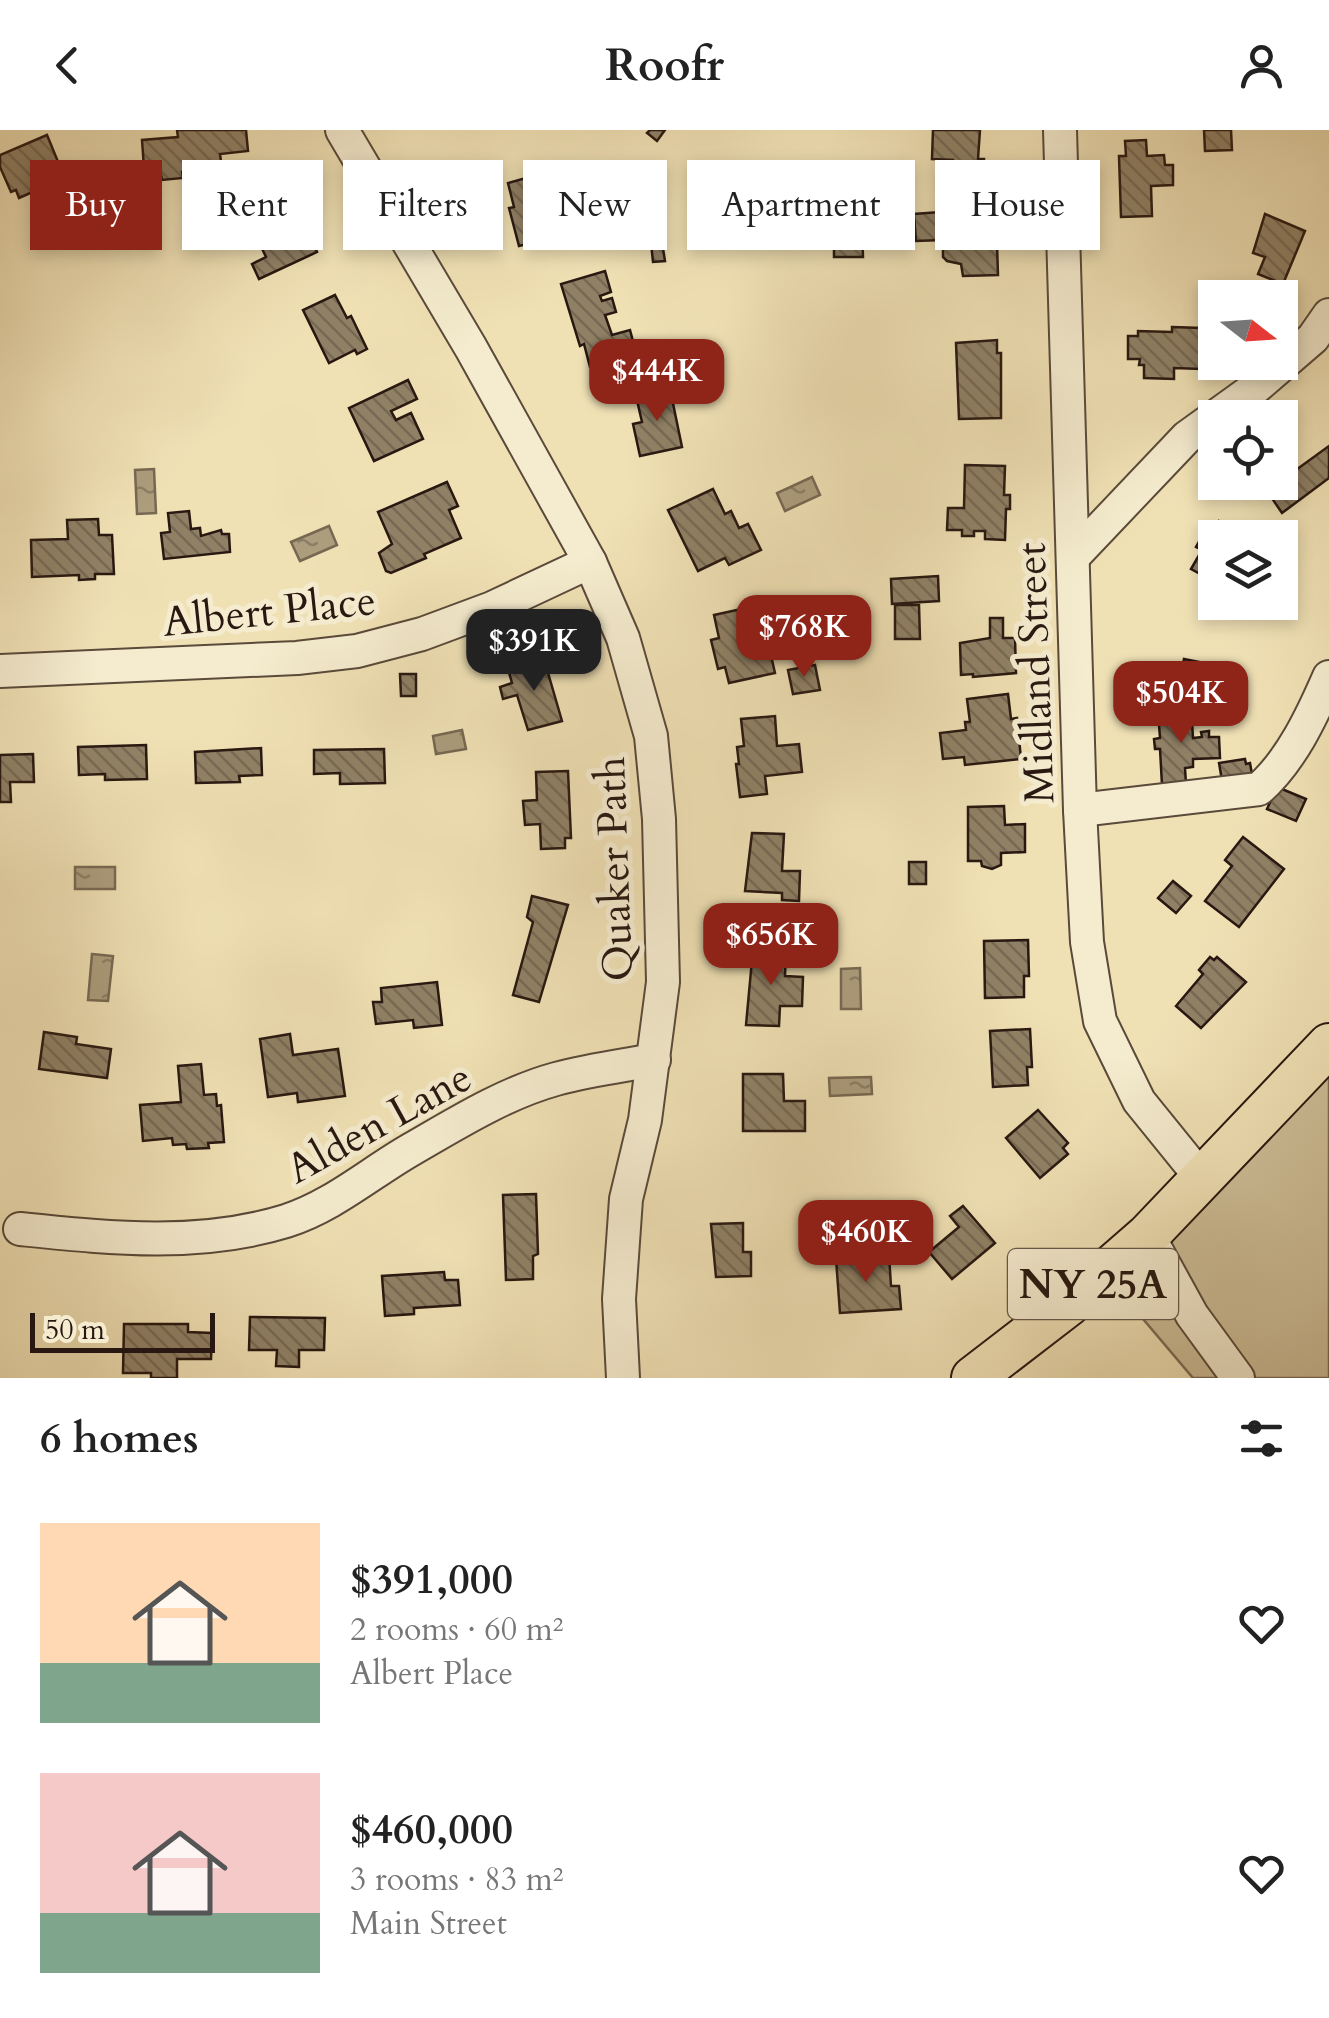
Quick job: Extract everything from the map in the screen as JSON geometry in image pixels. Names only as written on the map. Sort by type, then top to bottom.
[{"type":"main road","name":"NY 25A","points":[[974,1378],[1148,1236],[1329,1045]]},
{"type":"street","name":"Quaker Path","points":[[342,130],[471,348],[590,562],[623,638],[651,736],[659,818],[663,982],[645,1120],[626,1199],[618,1299],[624,1378]]},
{"type":"street","name":"Midland Street","points":[[1060,130],[1087,942],[1100,1022],[1139,1101],[1204,1180]]},
{"type":"street","points":[[1073,557],[1187,437],[1314,338],[1329,315]]},
{"type":"street","name":"Albert Place","points":[[0,671],[357,652],[422,634],[492,608],[590,562]]},
{"type":"street","points":[[1080,810],[1259,789],[1270,779],[1314,713],[1329,677]]},
{"type":"street","name":"Alden Lane","points":[[20,1229],[141,1241],[213,1235],[286,1220],[348,1192],[406,1152],[476,1113],[554,1080],[654,1060]]},
{"type":"street","points":[[1148,1236],[1192,1315],[1238,1378]]},
{"type":"shaded area","points":[[1329,1038],[1329,1378],[1193,1378],[1105,1274]]},
{"type":"water","points":[[154,469],[156,513],[137,514],[135,470]]},
{"type":"water","points":[[812,477],[820,495],[785,511],[777,493]]},
{"type":"water","points":[[329,526],[337,545],[300,561],[291,542]]},
{"type":"water","points":[[836,597],[838,618],[793,624],[790,602]]},
{"type":"water","points":[[462,730],[466,749],[436,754],[433,736]]},
{"type":"water","points":[[75,867],[115,867],[115,889],[75,889]]},
{"type":"water","points":[[92,954],[113,956],[108,1001],[88,1000]]},
{"type":"water","points":[[860,968],[861,1009],[841,1009],[841,969]]},
{"type":"water","points":[[871,1077],[872,1094],[830,1096],[829,1078]]},
{"type":"building","points":[[177,130],[246,130],[248,151],[220,154],[221,160],[182,160],[182,178],[162,180],[162,160],[143,160],[142,140],[178,137]]},
{"type":"building","points":[[665,130],[657,141],[647,133]]},
{"type":"building","points":[[933,130],[980,130],[978,159],[984,160],[932,159]]},
{"type":"building","points":[[1204,130],[1231,130],[1232,150],[1205,151]]},
{"type":"building","points":[[47,135],[57,160],[30,160],[30,193],[19,198],[16,190],[11,192],[0,167],[0,155]]},
{"type":"building","points":[[1146,140],[1147,156],[1164,155],[1165,165],[1173,165],[1173,185],[1151,186],[1152,216],[1121,217],[1119,156],[1126,156],[1125,141]]},
{"type":"building","points":[[523,179],[523,245],[519,246],[509,208],[514,207],[508,183]]},
{"type":"building","points":[[935,212],[935,240],[916,241],[915,214]]},
{"type":"building","points":[[1265,214],[1305,231],[1285,280],[1258,274],[1265,257],[1253,253]]},
{"type":"building","points":[[263,250],[317,252],[259,279],[252,264],[266,257]]},
{"type":"building","points":[[652,250],[663,250],[665,261],[653,262]]},
{"type":"building","points":[[834,250],[863,250],[863,257],[834,257]]},
{"type":"building","points":[[943,250],[997,250],[998,275],[963,276],[961,264],[943,257]]},
{"type":"building","points":[[605,271],[611,292],[600,296],[602,301],[612,298],[616,312],[605,315],[612,335],[630,330],[635,349],[590,367],[561,284]]},
{"type":"building","points":[[335,295],[347,318],[351,316],[367,349],[357,354],[355,350],[329,363],[303,310]]},
{"type":"building","points":[[1172,327],[1198,328],[1198,369],[1174,368],[1174,379],[1144,378],[1140,359],[1128,359],[1128,336],[1138,336],[1138,331],[1172,332]]},
{"type":"building","points":[[997,340],[997,353],[1001,353],[1001,418],[959,419],[956,343]]},
{"type":"building","points":[[408,380],[417,399],[391,411],[396,420],[411,413],[423,439],[374,461],[349,408]]},
{"type":"building","points":[[670,389],[682,447],[640,456],[633,424],[642,422],[636,396]]},
{"type":"building","points":[[1329,446],[1329,478],[1282,513],[1273,500],[1298,500],[1298,468]]},
{"type":"building","points":[[965,465],[1005,466],[1004,495],[1010,495],[1010,509],[1006,509],[1005,540],[985,539],[985,531],[962,536],[962,530],[947,530],[948,508],[964,508]]},
{"type":"building","points":[[447,482],[458,506],[449,510],[461,538],[424,554],[426,558],[391,573],[386,571],[379,553],[392,544],[378,512]]},
{"type":"building","points":[[713,489],[725,514],[731,511],[739,528],[748,524],[761,550],[729,565],[725,558],[698,571],[668,510]]},
{"type":"building","points":[[189,511],[191,529],[200,528],[201,536],[221,530],[222,534],[229,534],[230,552],[164,559],[161,533],[170,532],[168,513]]},
{"type":"building","points":[[98,519],[99,535],[112,535],[114,574],[95,574],[95,579],[79,580],[79,575],[32,577],[31,540],[68,539],[67,520]]},
{"type":"building","points":[[938,576],[939,601],[892,604],[891,579]]},
{"type":"building","points":[[895,605],[919,605],[920,639],[895,639]]},
{"type":"building","points":[[746,608],[753,641],[767,638],[775,673],[729,683],[725,667],[718,669],[711,640],[719,638],[714,615]]},
{"type":"building","points":[[990,618],[1003,618],[1003,638],[1015,638],[1016,673],[961,675],[960,643],[990,638]]},
{"type":"building","points":[[544,659],[562,721],[528,730],[517,695],[503,699],[500,687],[512,683],[508,669]]},
{"type":"building","points":[[1184,659],[1204,663],[1200,680],[1181,676]]},
{"type":"building","points":[[815,665],[820,690],[793,694],[788,670]]},
{"type":"building","points":[[400,674],[416,674],[416,696],[401,696]]},
{"type":"building","points":[[1008,694],[1011,719],[1017,718],[1021,759],[965,765],[964,757],[943,759],[940,733],[966,730],[965,722],[970,722],[967,699]]},
{"type":"building","points":[[1186,710],[1193,738],[1209,731],[1209,737],[1219,737],[1220,758],[1193,759],[1193,767],[1185,768],[1186,784],[1162,785],[1160,749],[1155,749],[1154,739],[1160,738],[1158,711]]},
{"type":"building","points":[[775,716],[777,746],[799,744],[802,772],[765,776],[767,794],[740,797],[736,764],[737,747],[744,746],[741,719]]},
{"type":"building","points":[[146,745],[147,779],[105,780],[105,774],[79,775],[78,747]]},
{"type":"building","points":[[261,748],[262,775],[239,776],[240,782],[196,783],[195,752]]},
{"type":"building","points":[[384,749],[385,783],[340,784],[340,773],[314,774],[314,750]]},
{"type":"building","points":[[33,754],[34,782],[10,782],[11,802],[0,802],[0,755]]},
{"type":"building","points":[[1245,759],[1246,764],[1250,763],[1253,780],[1224,792],[1219,763]]},
{"type":"building","points":[[568,771],[571,838],[565,838],[565,848],[541,849],[540,824],[525,825],[523,801],[537,800],[536,772]]},
{"type":"building","points":[[1277,787],[1306,799],[1296,821],[1267,809]]},
{"type":"building","points":[[1004,806],[1005,825],[1025,824],[1025,852],[1001,853],[1001,865],[992,869],[982,866],[981,861],[968,861],[968,807]]},
{"type":"building","points":[[752,833],[784,834],[782,871],[800,871],[799,901],[782,900],[782,893],[745,891]]},
{"type":"building","points":[[1243,837],[1284,869],[1239,927],[1205,901],[1232,866],[1225,860]]},
{"type":"building","points":[[909,862],[926,862],[926,884],[909,884]]},
{"type":"building","points":[[1173,881],[1191,896],[1176,913],[1158,898]]},
{"type":"building","points":[[532,896],[568,905],[539,1002],[513,995],[533,922],[527,917]]},
{"type":"building","points":[[1028,940],[1029,976],[1024,976],[1024,997],[985,998],[984,941]]},
{"type":"building","points":[[753,949],[786,950],[785,976],[803,977],[802,1006],[780,1006],[779,1026],[746,1025]]},
{"type":"building","points":[[1210,957],[1217,957],[1246,982],[1201,1028],[1176,1006],[1203,974],[1199,970]]},
{"type":"building","points":[[437,982],[442,1025],[414,1028],[413,1020],[376,1024],[373,1002],[382,1002],[381,988]]},
{"type":"building","points":[[1030,1029],[1032,1067],[1027,1067],[1028,1085],[993,1087],[990,1031]]},
{"type":"building","points":[[44,1032],[77,1037],[76,1044],[111,1049],[107,1078],[39,1069]]},
{"type":"building","points":[[290,1034],[293,1055],[338,1049],[345,1096],[298,1102],[297,1093],[268,1097],[260,1039]]},
{"type":"building","points":[[201,1064],[204,1095],[216,1094],[217,1106],[221,1105],[224,1142],[208,1143],[209,1148],[187,1149],[186,1144],[173,1145],[172,1138],[143,1141],[140,1105],[181,1102],[178,1066]]},
{"type":"building","points":[[743,1074],[783,1074],[784,1101],[805,1101],[805,1131],[743,1131]]},
{"type":"building","points":[[1038,1110],[1068,1143],[1063,1148],[1068,1154],[1040,1178],[1006,1138]]},
{"type":"building","points":[[536,1194],[538,1254],[533,1256],[533,1279],[506,1280],[503,1195]]},
{"type":"building","points":[[963,1206],[995,1243],[952,1279],[929,1252],[959,1227],[950,1216]]},
{"type":"building","points":[[743,1223],[743,1252],[751,1252],[751,1276],[716,1277],[711,1224]]},
{"type":"building","points":[[889,1255],[891,1286],[899,1286],[901,1309],[840,1313],[836,1259]]},
{"type":"building","points":[[444,1272],[445,1280],[458,1280],[460,1305],[414,1308],[414,1314],[385,1316],[382,1276]]},
{"type":"building","points":[[250,1317],[325,1318],[324,1350],[299,1350],[299,1367],[276,1366],[277,1350],[249,1350]]},
{"type":"building","points":[[124,1324],[188,1324],[188,1332],[212,1333],[211,1359],[177,1359],[177,1378],[123,1373]]}]
